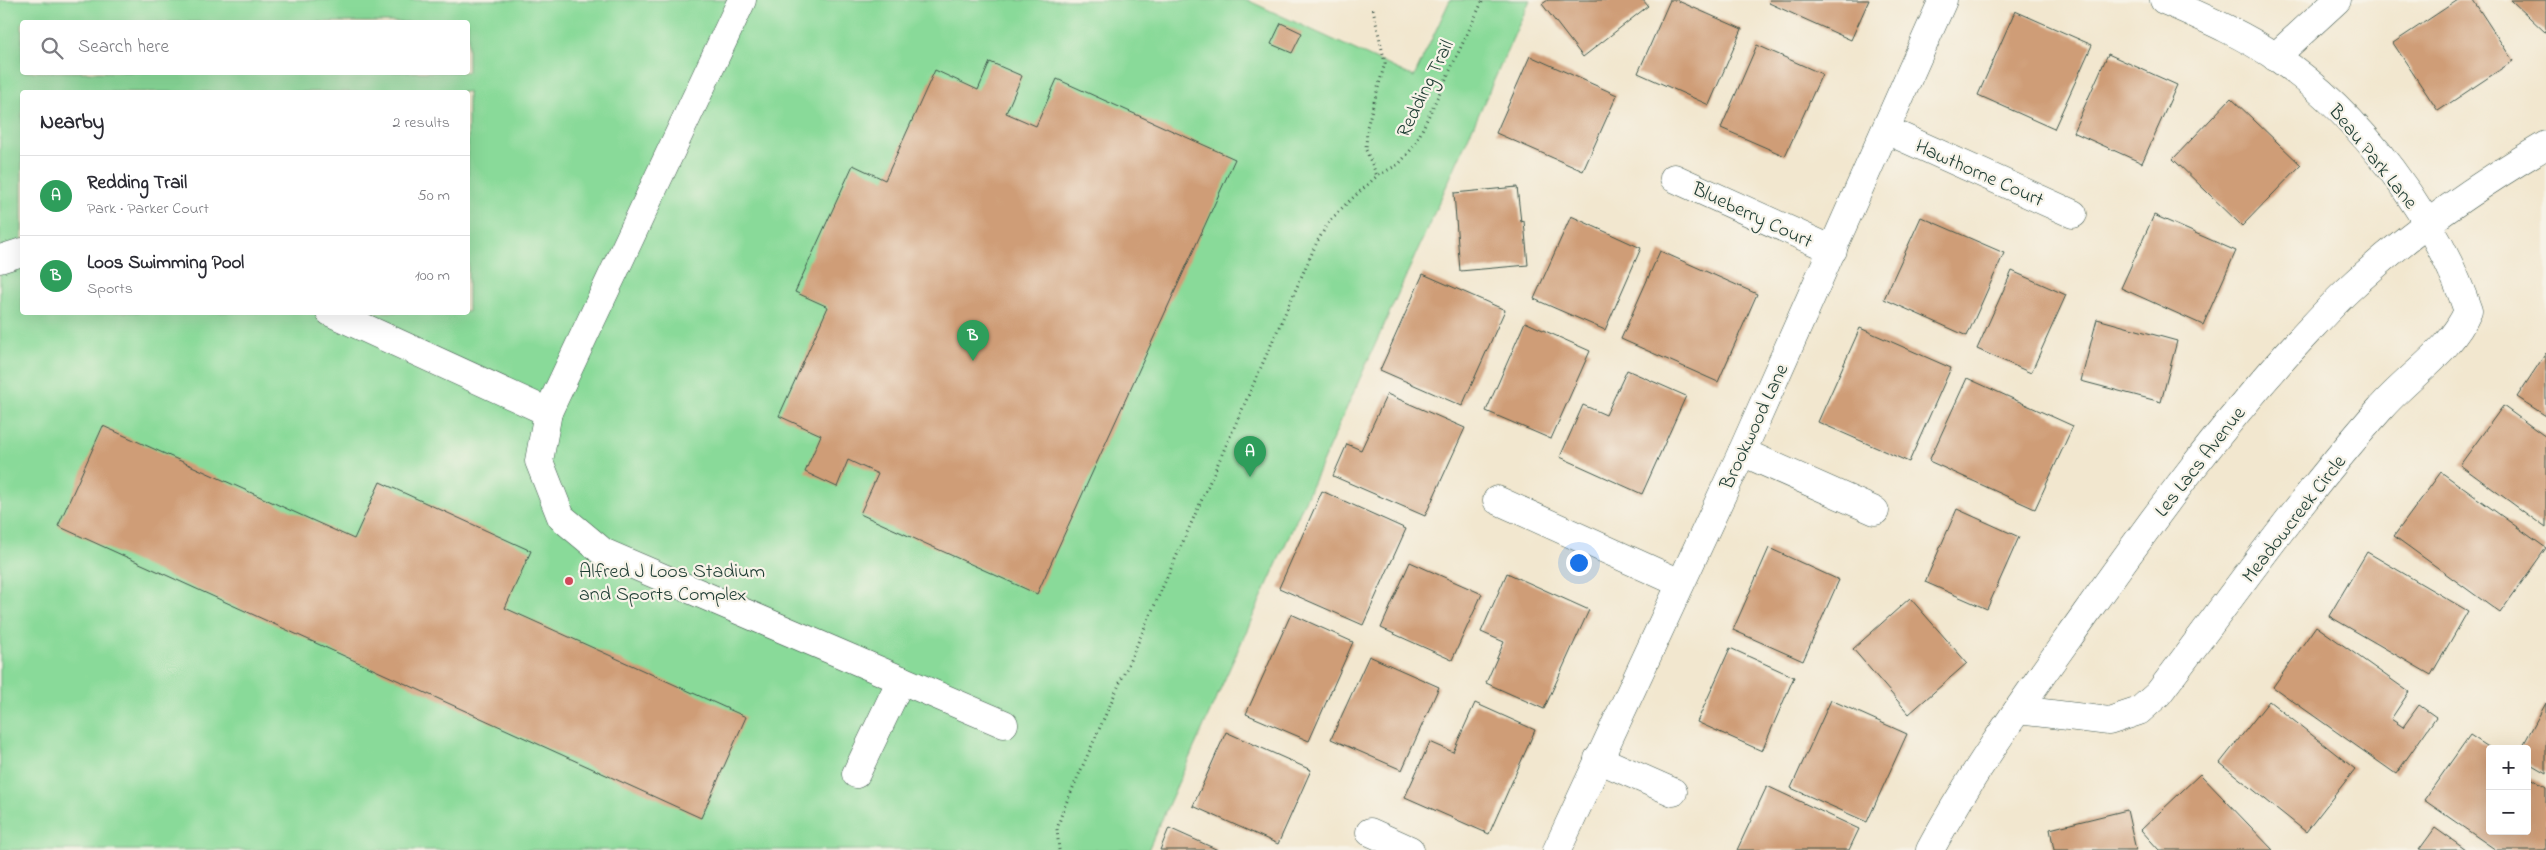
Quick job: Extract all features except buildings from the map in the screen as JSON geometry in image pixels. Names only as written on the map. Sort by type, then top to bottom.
[{"type":"street","points":[[742,0],[548,412],[539,461],[561,517],[602,552],[1004,724]]},
{"type":"street","name":"Brookwood Lane","points":[[1557,850],[1598,758],[1742,452],[1943,0]]},
{"type":"street","name":"Beau Park Lane","points":[[2164,0],[2233,32],[2276,57],[2330,101],[2394,174],[2426,223]]},
{"type":"street","points":[[2276,57],[2337,0]]},
{"type":"street","name":"Hawthorne Court","points":[[1886,130],[2073,214]]},
{"type":"street","name":"Les Lacs Avenue","points":[[1930,850],[1945,822],[2018,710],[2143,534],[2254,389],[2346,291],[2426,223],[2512,165],[2546,145]]},
{"type":"street","name":"Blueberry Court","points":[[1674,178],[1833,250]]},
{"type":"street","name":"Meadowcreek Circle","points":[[2018,710],[2109,722],[2139,711],[2158,694],[2311,493],[2381,408],[2460,329],[2468,311],[2458,280],[2426,223]]},
{"type":"street","points":[[0,259],[20,253]]},
{"type":"street","points":[[337,315],[548,412]]},
{"type":"street","points":[[1742,452],[1875,511]]},
{"type":"street","points":[[1497,500],[1680,583]]},
{"type":"street","points":[[856,774],[901,680]]},
{"type":"street","points":[[1598,758],[1673,792]]},
{"type":"street","points":[[1370,832],[1410,850]]},
{"type":"path","name":"Redding Trail","points":[[1060,850],[1057,829],[1063,810],[1317,242],[1329,222],[1377,176],[1399,164],[1415,145],[1483,0]]},
{"type":"path","name":"Redding Trail","points":[[1373,9],[1385,63],[1367,127],[1366,150],[1377,176]]},
{"type":"green space","name":"Alfred J Loos Stadium and Sports Complex","points":[[0,0],[1247,0],[1414,77],[1450,0],[1530,0],[1148,850],[0,850]]},
{"type":"place","name":"Loos Swimming Pool","points":[[973,361]]},
{"type":"place","name":"Redding Trail","points":[[1250,477]]},
{"type":"place","name":"Alfred J Loos Stadium and Sports Complex","points":[[569,581]]}]
